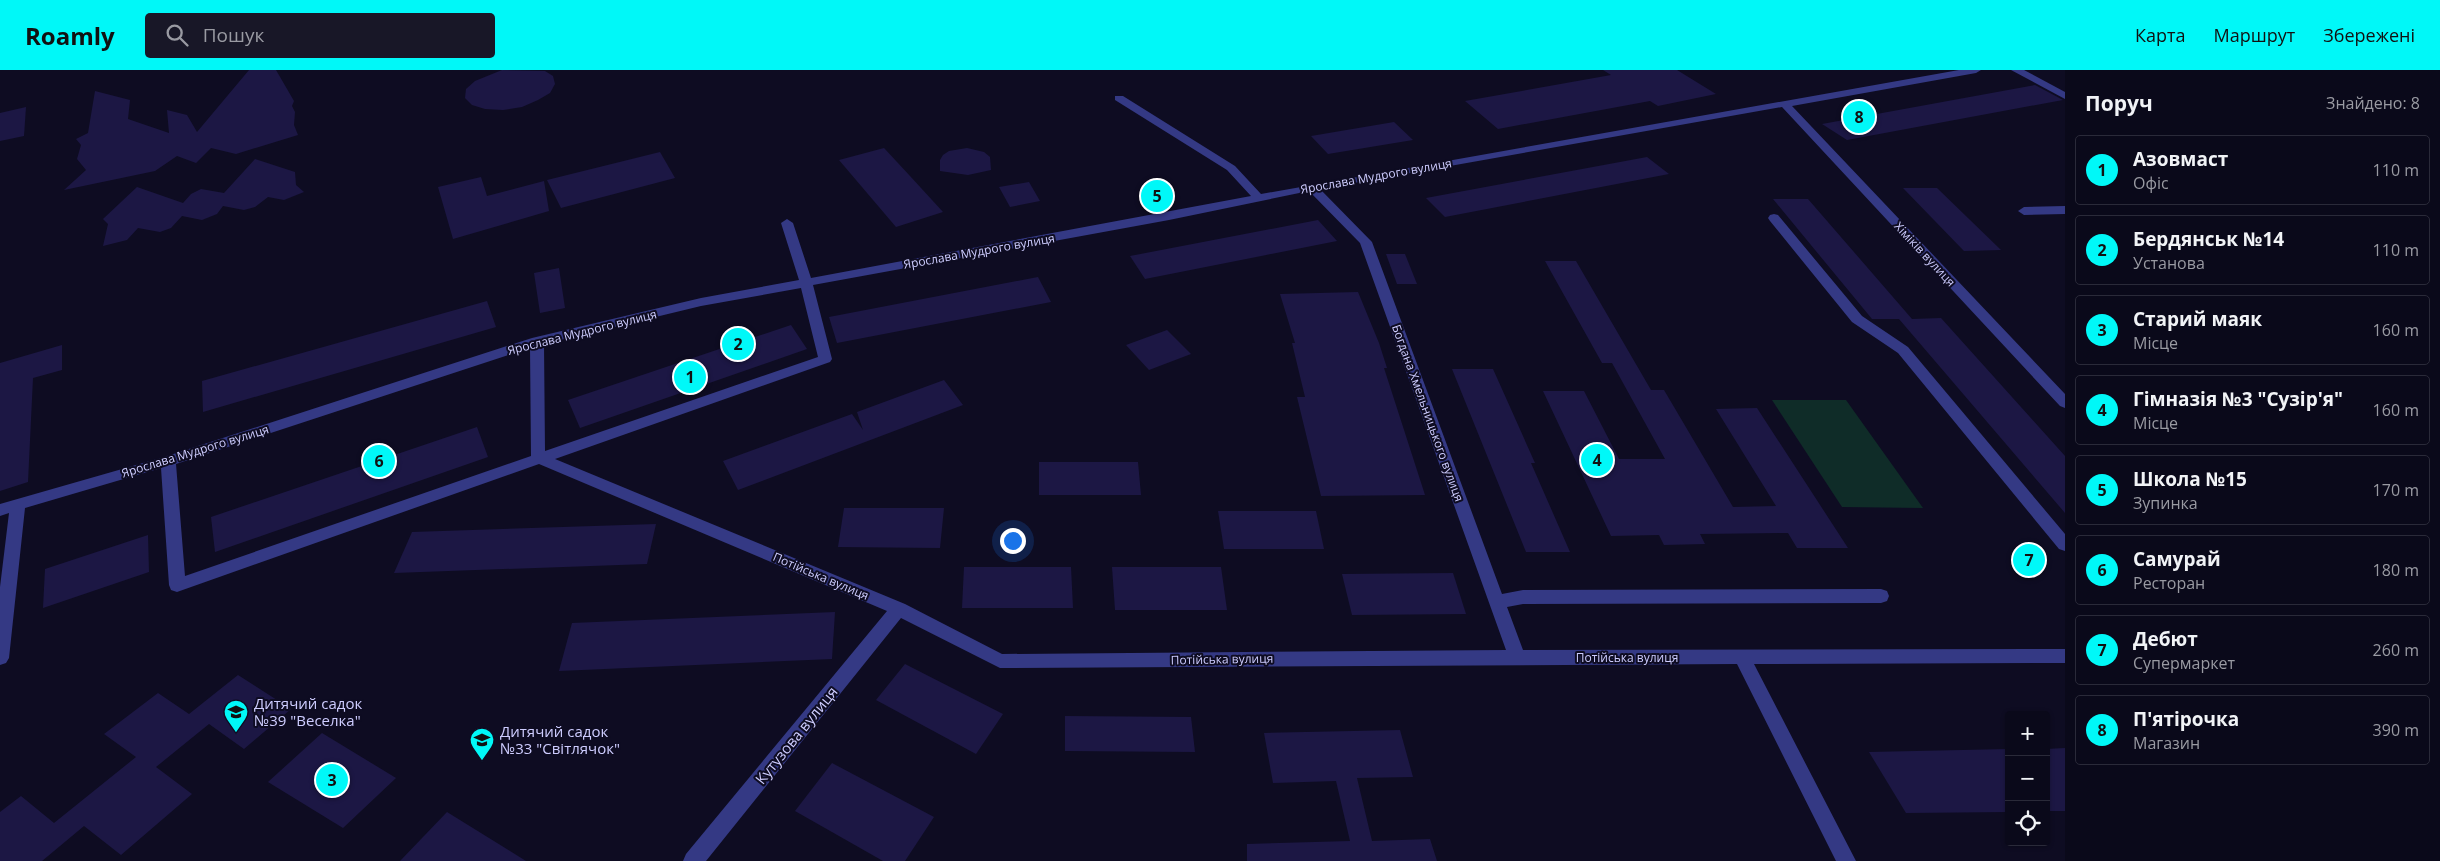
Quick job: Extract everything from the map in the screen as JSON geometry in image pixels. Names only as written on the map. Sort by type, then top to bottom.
[{"type":"street","name":"Ярослава Мудрого вулиця","points":[[0,510],[168,461],[537,341],[701,302],[1169,216],[1312,187],[1976,70]]},
{"type":"street","points":[[2016,70],[2065,96]]},
{"type":"street","points":[[1119,98],[1231,168],[1258,197]]},
{"type":"street","name":"Хіміків вулиця","points":[[1785,104],[2065,403]]},
{"type":"street","name":"Богдана Хмельницького вулиця","points":[[1312,187],[1366,242],[1517,656]]},
{"type":"street","points":[[2024,210],[2065,210]]},
{"type":"street","points":[[1774,218],[1857,319],[1903,350],[2065,545]]},
{"type":"street","points":[[168,461],[178,585],[824,359],[806,283],[788,223]]},
{"type":"street","points":[[537,341],[538,458]]},
{"type":"street","name":"Потійська вулиця","points":[[538,458],[899,609],[1000,661],[1517,656],[2065,656]]},
{"type":"street","points":[[0,658],[18,504]]},
{"type":"street","points":[[1497,602],[1523,597],[1881,596]]},
{"type":"street","name":"Кутузова вулиця","points":[[692,861],[899,609]]},
{"type":"street","points":[[1742,656],[1846,861]]},
{"type":"green space","points":[[1772,400],[1846,400],[1923,508],[1842,507]]},
{"type":"building","points":[[249,70],[276,70],[294,101],[292,106],[295,112],[294,125],[298,135],[236,154],[211,148],[196,163],[177,156],[155,171],[64,190],[86,170],[77,159],[81,145],[76,139],[88,133],[95,91],[130,100],[128,119],[169,133],[167,110],[187,115],[197,132]]},
{"type":"building","points":[[502,70],[545,71],[553,76],[555,84],[550,93],[538,100],[522,107],[503,110],[485,109],[472,105],[465,98],[466,89],[475,81]]},
{"type":"building","points":[[1603,70],[1677,70],[1716,94],[1658,106],[1650,101],[1498,129],[1465,101],[1611,75]]},
{"type":"building","points":[[2035,85],[2063,100],[1847,140],[1822,124]]},
{"type":"building","points":[[26,107],[24,136],[0,141],[0,113]]},
{"type":"building","points":[[1394,122],[1413,140],[1328,154],[1311,136]]},
{"type":"building","points":[[884,148],[943,212],[896,227],[839,160]]},
{"type":"building","points":[[967,148],[984,152],[990,157],[991,170],[968,175],[940,171],[940,160],[943,155],[949,151]]},
{"type":"building","points":[[660,152],[675,178],[561,208],[547,180]]},
{"type":"building","points":[[1647,157],[1669,174],[1445,217],[1426,198]]},
{"type":"building","points":[[255,159],[295,172],[296,185],[304,192],[284,200],[268,197],[255,207],[244,210],[223,206],[217,214],[202,220],[182,216],[171,228],[160,232],[138,228],[127,240],[103,246],[108,224],[103,219],[137,187],[183,203],[191,194],[201,189],[224,193]]},
{"type":"building","points":[[481,177],[487,196],[544,181],[549,211],[453,239],[438,187]]},
{"type":"building","points":[[1029,182],[1040,201],[1010,207],[999,187]]},
{"type":"building","points":[[1903,188],[1937,188],[2001,250],[1964,251]]},
{"type":"building","points":[[1773,199],[1808,199],[1912,319],[1941,318],[2065,456],[2065,513],[1899,319],[1872,319]]},
{"type":"building","points":[[1318,220],[1337,241],[1145,279],[1130,256]]},
{"type":"building","points":[[1386,254],[1405,254],[1417,284],[1397,284]]},
{"type":"building","points":[[1545,261],[1576,261],[1651,390],[1664,390],[1733,507],[1776,506],[1716,409],[1757,408],[1848,548],[1797,548],[1788,533],[1700,534],[1705,544],[1664,545],[1659,535],[1611,536],[1543,391],[1584,391],[1619,459],[1665,459],[1612,363],[1602,363]]},
{"type":"building","points":[[559,268],[565,308],[540,313],[534,273]]},
{"type":"building","points":[[1038,277],[1051,302],[837,343],[829,317]]},
{"type":"building","points":[[1358,292],[1379,343],[1387,368],[1384,368],[1425,495],[1321,496],[1297,397],[1305,397],[1292,343],[1295,343],[1280,294]]},
{"type":"building","points":[[487,301],[496,327],[203,412],[202,381]]},
{"type":"building","points":[[791,325],[807,349],[580,428],[568,400]]},
{"type":"building","points":[[1167,330],[1191,354],[1149,370],[1126,345]]},
{"type":"building","points":[[62,345],[62,370],[33,378],[28,482],[0,491],[0,363]]},
{"type":"building","points":[[1452,369],[1493,369],[1535,463],[1531,463],[1570,552],[1526,552]]},
{"type":"building","points":[[944,380],[963,405],[738,490],[723,461],[852,414],[863,430],[857,412]]},
{"type":"building","points":[[477,427],[488,457],[215,552],[211,517]]},
{"type":"building","points":[[1039,462],[1138,462],[1141,495],[1039,495]]},
{"type":"building","points":[[844,508],[944,508],[940,548],[838,547]]},
{"type":"building","points":[[1218,511],[1316,511],[1324,549],[1224,549]]},
{"type":"building","points":[[656,524],[647,564],[394,573],[412,532]]},
{"type":"building","points":[[148,535],[149,572],[43,608],[45,569]]},
{"type":"building","points":[[964,567],[1071,567],[1073,608],[962,608]]},
{"type":"building","points":[[1112,567],[1221,567],[1227,610],[1115,610]]},
{"type":"building","points":[[1453,573],[1466,614],[1352,615],[1342,574]]},
{"type":"building","points":[[835,612],[832,659],[559,671],[572,623]]},
{"type":"building","points":[[905,664],[1003,714],[976,754],[876,700]]},
{"type":"building","points":[[238,675],[291,709],[244,749],[209,724],[156,767],[192,794],[121,855],[84,826],[42,861],[0,861],[0,812],[21,796],[54,823],[136,757],[104,734],[158,693],[189,714]]},
{"type":"building","points":[[1065,716],[1191,717],[1195,752],[1065,751]]},
{"type":"building","points":[[1400,730],[1413,777],[1357,778],[1372,841],[1430,839],[1437,861],[1247,861],[1247,844],[1350,841],[1336,781],[1273,783],[1264,733]]},
{"type":"building","points":[[322,733],[396,778],[343,828],[268,782]]},
{"type":"building","points":[[2065,748],[2065,811],[2050,811],[2050,749]]},
{"type":"building","points":[[2005,749],[2005,812],[1906,813],[1869,752]]},
{"type":"building","points":[[832,763],[934,817],[905,861],[883,861],[795,811]]},
{"type":"building","points":[[447,812],[526,861],[400,861]]},
{"type":"place","name":"П'ятірочка","points":[[1859,117]]},
{"type":"place","name":"Школа №15","points":[[1157,196]]},
{"type":"place","name":"Бердянськ №14","points":[[738,344]]},
{"type":"place","name":"Азовмаст","points":[[690,377]]},
{"type":"place","name":"Гімназія №3 \"Сузір'я\"","points":[[1597,460]]},
{"type":"place","name":"Самурай","points":[[379,461]]},
{"type":"place","name":"Дебют","points":[[2029,560]]},
{"type":"place","name":"Дитячий садок №39 \"Веселка\"","points":[[236,733]]},
{"type":"place","name":"Дитячий садок №33 \"Світлячок\"","points":[[482,761]]},
{"type":"place","name":"Старий маяк","points":[[332,780]]}]
